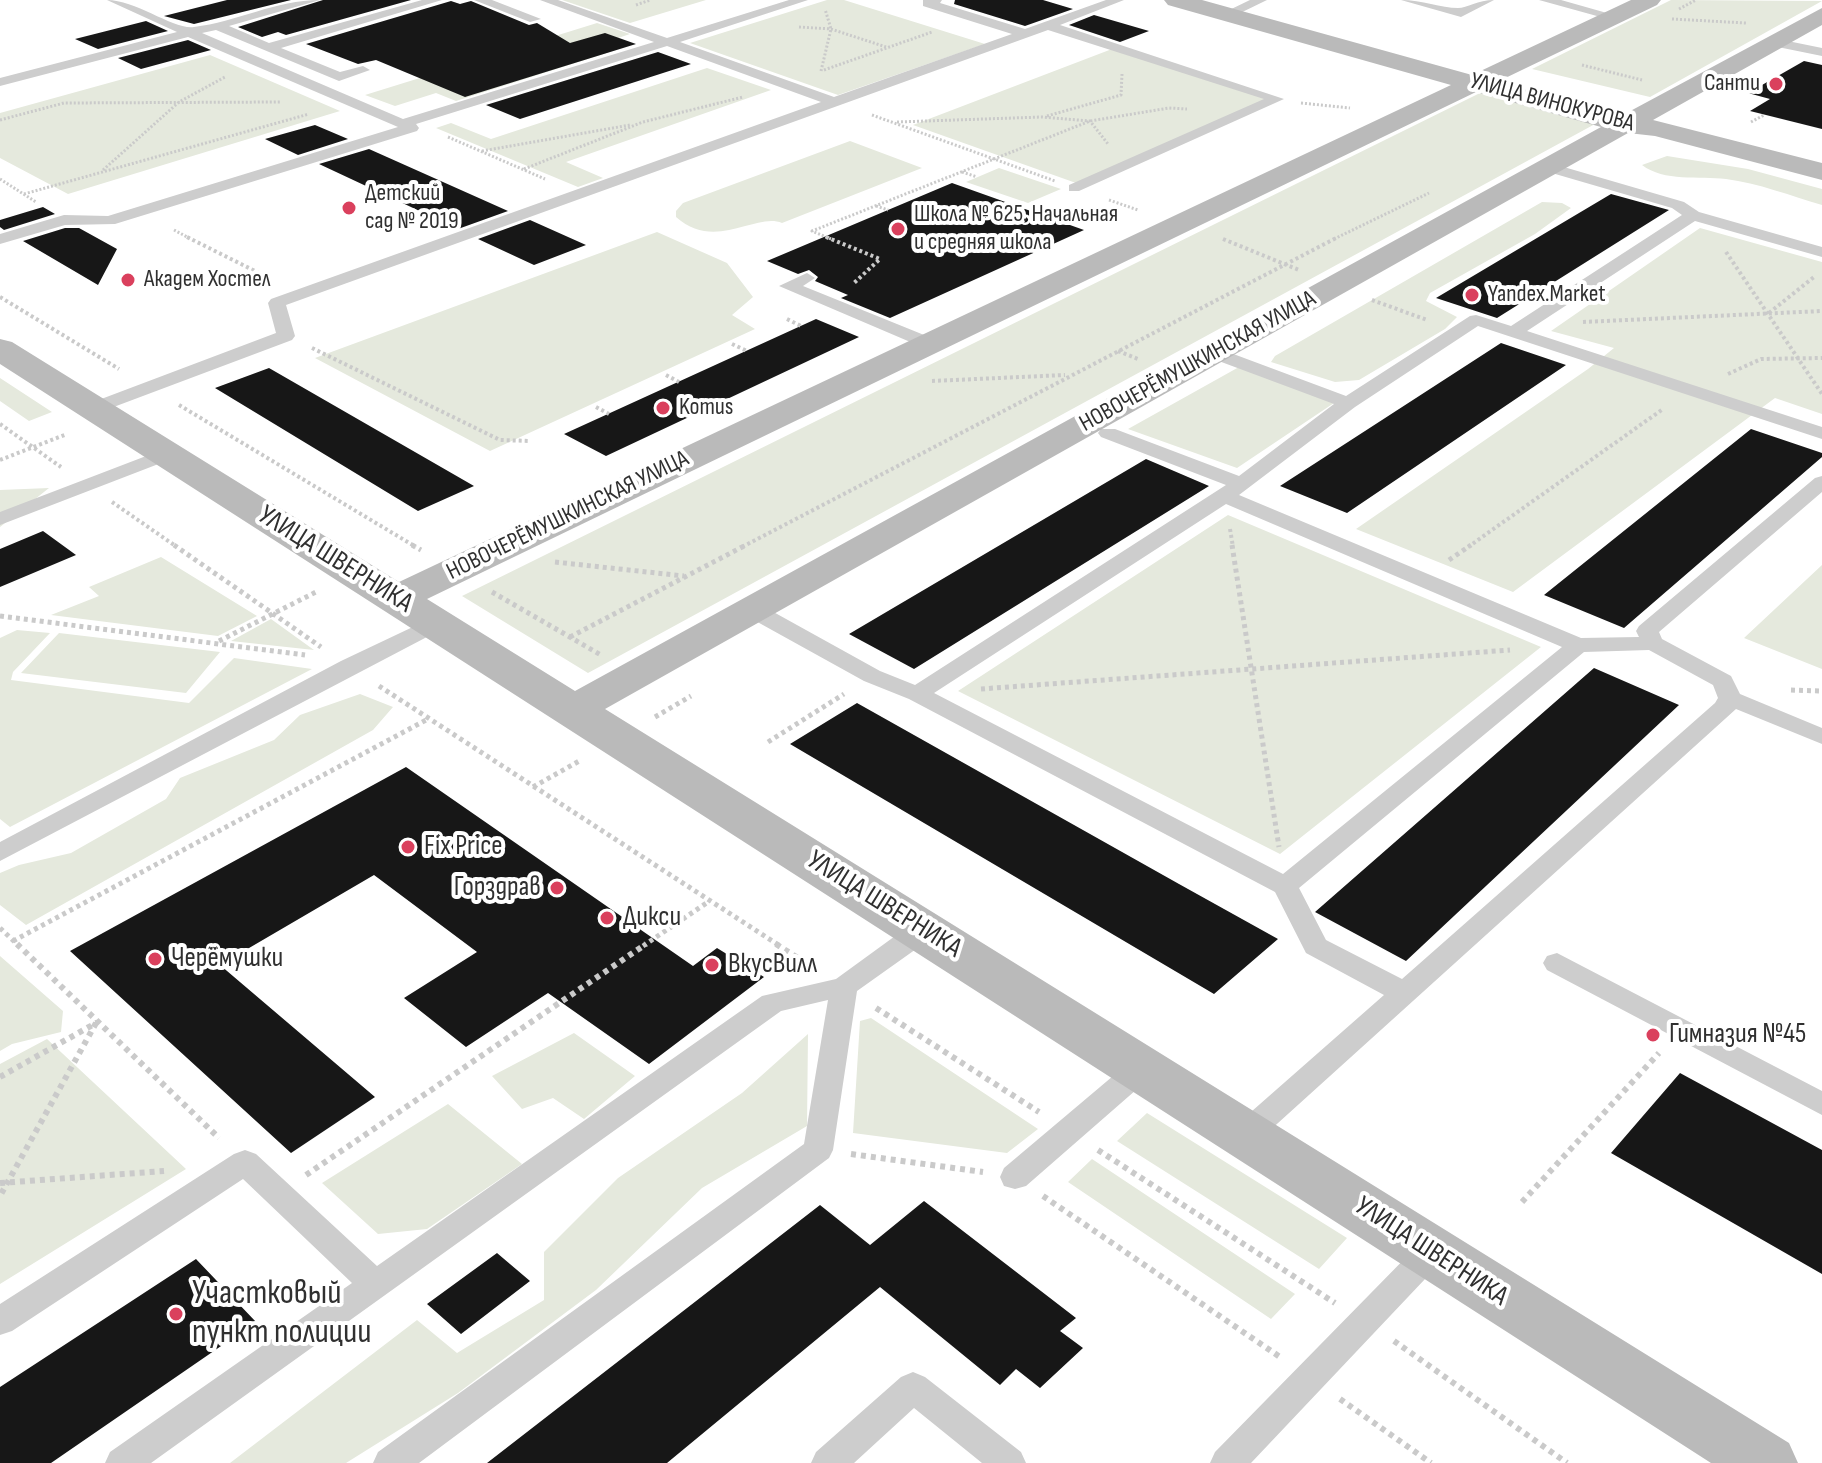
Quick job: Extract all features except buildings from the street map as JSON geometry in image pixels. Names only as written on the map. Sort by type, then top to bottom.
[{"type":"street","name":"УЛИЦА ВИНОКУРОВА","points":[[1176,0],[1822,172]]},
{"type":"street","name":"НОВОЧЕРЁМУШКИНСКАЯ УЛИЦА","points":[[397,598],[1358,136],[1615,17],[1654,9]]},
{"type":"street","name":"НОВОЧЕРЁМУШКИНСКАЯ УЛИЦА","points":[[575,709],[633,674],[1550,168],[1643,122],[1766,33],[1822,15]]},
{"type":"street","name":"УЛИЦА ШВЕРНИКА","points":[[0,349],[1766,1463]]},
{"type":"lane","points":[[113,0],[407,126]]},
{"type":"lane","points":[[0,82],[314,0]]},
{"type":"lane","points":[[268,47],[436,0]]},
{"type":"lane","points":[[480,0],[533,19],[569,8]]},
{"type":"lane","points":[[546,0],[834,102]]},
{"type":"lane","points":[[0,239],[64,220],[109,221],[140,212],[802,0]]},
{"type":"lane","points":[[936,0],[927,3],[1024,33]]},
{"type":"lane","points":[[95,408],[286,336],[277,303],[1118,0]]},
{"type":"lane","points":[[1227,14],[1261,0]]},
{"type":"lane","points":[[1407,0],[1461,13],[1488,0]]},
{"type":"lane","points":[[1545,0],[1615,17]]},
{"type":"lane","points":[[216,25],[339,77],[363,70]]},
{"type":"lane","points":[[1046,25],[1277,99]]},
{"type":"lane","points":[[1766,33],[1822,52]]},
{"type":"lane","points":[[1074,188],[1277,99]]},
{"type":"lane","points":[[1550,168],[1678,205],[1698,216],[1822,252]]},
{"type":"lane","points":[[1519,328],[1698,216]]},
{"type":"lane","points":[[807,278],[788,286],[928,343]]},
{"type":"lane","points":[[917,694],[1233,490],[1348,403],[1476,320],[1519,328],[1822,433]]},
{"type":"lane","points":[[1214,353],[1348,403]]},
{"type":"lane","points":[[1108,433],[1422,579],[1578,645],[1653,643],[1723,681],[1730,698],[1822,737]]},
{"type":"lane","points":[[0,519],[167,454]]},
{"type":"lane","points":[[1653,643],[1647,631],[1822,482]]},
{"type":"lane","points":[[751,609],[872,676],[917,694],[1285,886],[1316,946],[1404,993]]},
{"type":"lane","points":[[4,846],[344,663],[436,623]]},
{"type":"lane","points":[[1285,886],[1578,645]]},
{"type":"lane","points":[[1246,1134],[1714,718],[1730,698]]},
{"type":"lane","points":[[123,1463],[772,1003],[844,987],[923,930]]},
{"type":"lane","points":[[1557,963],[1822,1104]]},
{"type":"lane","points":[[391,1463],[818,1150],[844,987]]},
{"type":"lane","points":[[1015,1177],[1142,1068]]},
{"type":"lane","points":[[0,1321],[245,1162],[375,1284]]},
{"type":"lane","points":[[1228,1463],[1432,1251]]},
{"type":"lane","points":[[829,1463],[913,1387],[1008,1463]]},
{"type":"path","points":[[821,71],[831,29],[822,0]]},
{"type":"path","points":[[1654,9],[1766,33]]},
{"type":"path","points":[[481,151],[643,122],[786,85],[974,18]]},
{"type":"path","points":[[734,21],[831,29],[886,48]]},
{"type":"path","points":[[1042,117],[1121,95],[1122,49]]},
{"type":"path","points":[[100,173],[179,102],[254,60]]},
{"type":"path","points":[[1575,63],[1613,75],[1655,82]]},
{"type":"path","points":[[1277,99],[1362,109]]},
{"type":"path","points":[[0,120],[64,103],[353,102]]},
{"type":"path","points":[[24,194],[353,102]]},
{"type":"path","points":[[834,102],[1074,188]]},
{"type":"path","points":[[853,284],[880,259],[812,231],[1090,121],[1169,108],[1247,112]]},
{"type":"path","points":[[892,123],[1042,117],[1090,121]]},
{"type":"path","points":[[524,169],[643,122]]},
{"type":"path","points":[[407,126],[435,132],[524,169],[563,186],[571,197]]},
{"type":"path","points":[[961,172],[977,177]]},
{"type":"path","points":[[570,637],[1283,263],[1439,188]]},
{"type":"path","points":[[875,206],[888,210]]},
{"type":"path","points":[[140,212],[302,294]]},
{"type":"path","points":[[1698,216],[1822,394]]},
{"type":"path","points":[[1768,314],[1822,270]]},
{"type":"path","points":[[0,297],[633,674]]},
{"type":"path","points":[[1371,300],[1458,332]]},
{"type":"path","points":[[1519,328],[1822,311]]},
{"type":"path","points":[[787,319],[801,326]]},
{"type":"path","points":[[286,336],[500,440],[530,441]]},
{"type":"path","points":[[732,344],[747,351]]},
{"type":"path","points":[[1422,579],[1691,390],[1761,359],[1822,358]]},
{"type":"path","points":[[666,375],[679,382]]},
{"type":"path","points":[[859,375],[879,384],[1070,375]]},
{"type":"path","points":[[596,407],[609,414]]},
{"type":"path","points":[[0,424],[344,663],[708,902],[1364,1321],[1567,1463]]},
{"type":"path","points":[[0,460],[33,446]]},
{"type":"path","points":[[1233,490],[1252,669],[1285,886]]},
{"type":"path","points":[[545,561],[687,576]]},
{"type":"path","points":[[218,641],[273,614]]},
{"type":"path","points":[[0,616],[218,641],[344,663]]},
{"type":"path","points":[[917,694],[1578,645]]},
{"type":"path","points":[[768,742],[872,676]]},
{"type":"path","points":[[13,941],[429,718]]},
{"type":"path","points":[[279,1194],[708,902]]},
{"type":"path","points":[[0,928],[245,1162]]},
{"type":"path","points":[[0,1077],[96,1023]]},
{"type":"path","points":[[0,1196],[96,1023]]},
{"type":"path","points":[[1522,1202],[1681,1029]]},
{"type":"path","points":[[818,1150],[1015,1177],[1431,1463]]},
{"type":"path","points":[[4,1184],[171,1170]]},
{"type":"shaded area","points":[[562,0],[706,0],[630,23]]},
{"type":"shaded area","points":[[827,0],[844,0],[985,44],[838,95],[690,43]]},
{"type":"shaded area","points":[[1671,0],[1822,1],[1650,97],[1532,69]]},
{"type":"shaded area","points":[[597,23],[630,34],[600,44],[616,50],[456,101],[436,93],[395,106],[365,95]]},
{"type":"shaded area","points":[[1112,49],[1276,99],[1076,183],[913,125]]},
{"type":"shaded area","points":[[210,55],[340,111],[68,194],[0,158],[0,113]]},
{"type":"shaded area","points":[[707,68],[771,90],[566,162],[603,178],[578,187],[436,128],[451,123],[491,139]]},
{"type":"shaded area","points":[[1480,93],[1595,124],[588,673],[462,596]]},
{"type":"shaded area","points":[[850,141],[922,168],[782,223],[760,222],[734,229],[705,231],[691,227],[676,217],[676,211],[683,203]]},
{"type":"shaded area","points":[[1667,156],[1748,169],[1822,189],[1822,205],[1750,183],[1671,176],[1642,165]]},
{"type":"shaded area","points":[[999,168],[1061,189],[1028,203],[966,182]]},
{"type":"shaded area","points":[[1542,202],[1562,203],[1571,208],[1535,234],[1430,293],[1426,301],[1457,317],[1445,329],[1359,380],[1335,382],[1271,362],[1275,356]]},
{"type":"shaded area","points":[[1700,228],[1822,262],[1822,414],[1775,398],[1513,592],[1356,529],[1614,348],[1551,331]]},
{"type":"shaded area","points":[[657,232],[727,263],[753,297],[732,315],[755,329],[490,451],[315,358]]},
{"type":"shaded area","points":[[1239,367],[1334,403],[1237,468],[1128,429]]},
{"type":"shaded area","points":[[0,378],[52,412],[29,421],[0,401]]},
{"type":"shaded area","points":[[49,488],[0,527],[0,490]]},
{"type":"shaded area","points":[[1228,515],[1541,647],[1280,854],[958,691]]},
{"type":"shaded area","points":[[161,557],[257,616],[218,636],[51,615],[99,596],[89,587]]},
{"type":"shaded area","points":[[1822,565],[1822,669],[1744,638]]},
{"type":"shaded area","points":[[271,619],[314,650],[231,641]]},
{"type":"shaded area","points":[[17,630],[50,633],[13,672],[11,680],[189,703],[234,658],[312,669],[10,827],[0,819],[0,638]]},
{"type":"shaded area","points":[[59,633],[220,652],[186,693],[21,673]]},
{"type":"shaded area","points":[[360,694],[393,707],[373,730],[26,925],[0,905],[0,873],[19,865],[71,853],[166,799],[180,778],[274,740],[300,715]]},
{"type":"shaded area","points":[[0,956],[63,1011],[61,1032],[12,1044],[0,1051]]},
{"type":"shaded area","points":[[871,1018],[1038,1129],[1007,1153],[853,1133],[860,1021]]},
{"type":"shaded area","points":[[574,1033],[635,1076],[584,1119],[553,1098],[522,1109],[492,1076]]},
{"type":"shaded area","points":[[808,1034],[807,1126],[702,1188],[596,1290],[458,1393],[346,1463],[230,1463],[417,1320],[457,1353],[544,1300],[544,1252],[618,1178],[742,1093]]},
{"type":"shaded area","points":[[47,1039],[186,1169],[0,1284],[0,1064]]},
{"type":"shaded area","points":[[448,1104],[522,1164],[427,1229],[378,1234],[322,1183]]},
{"type":"shaded area","points":[[1147,1113],[1347,1238],[1319,1269],[1117,1141]]},
{"type":"shaded area","points":[[1092,1159],[1295,1294],[1271,1319],[1068,1182]]},
{"type":"place","name":"Санти","points":[[1776,84]]},
{"type":"place","name":"Детский сад № 2019","points":[[349,208]]},
{"type":"place","name":"Школа № 625. Начальная и средняя школа","points":[[898,229]]},
{"type":"place","name":"Академ Хостел","points":[[128,280]]},
{"type":"place","name":"Yandex.Market","points":[[1472,295]]},
{"type":"place","name":"Komus","points":[[663,408]]},
{"type":"place","name":"Fix Price","points":[[408,847]]},
{"type":"place","name":"Горздрав","points":[[557,888]]},
{"type":"place","name":"Дикси","points":[[607,918]]},
{"type":"place","name":"Черёмушки","points":[[155,959]]},
{"type":"place","name":"ВкусВилл","points":[[712,965]]},
{"type":"place","name":"Гимназия №45","points":[[1653,1035]]},
{"type":"place","name":"Участковый пункт полиции","points":[[176,1314]]}]
